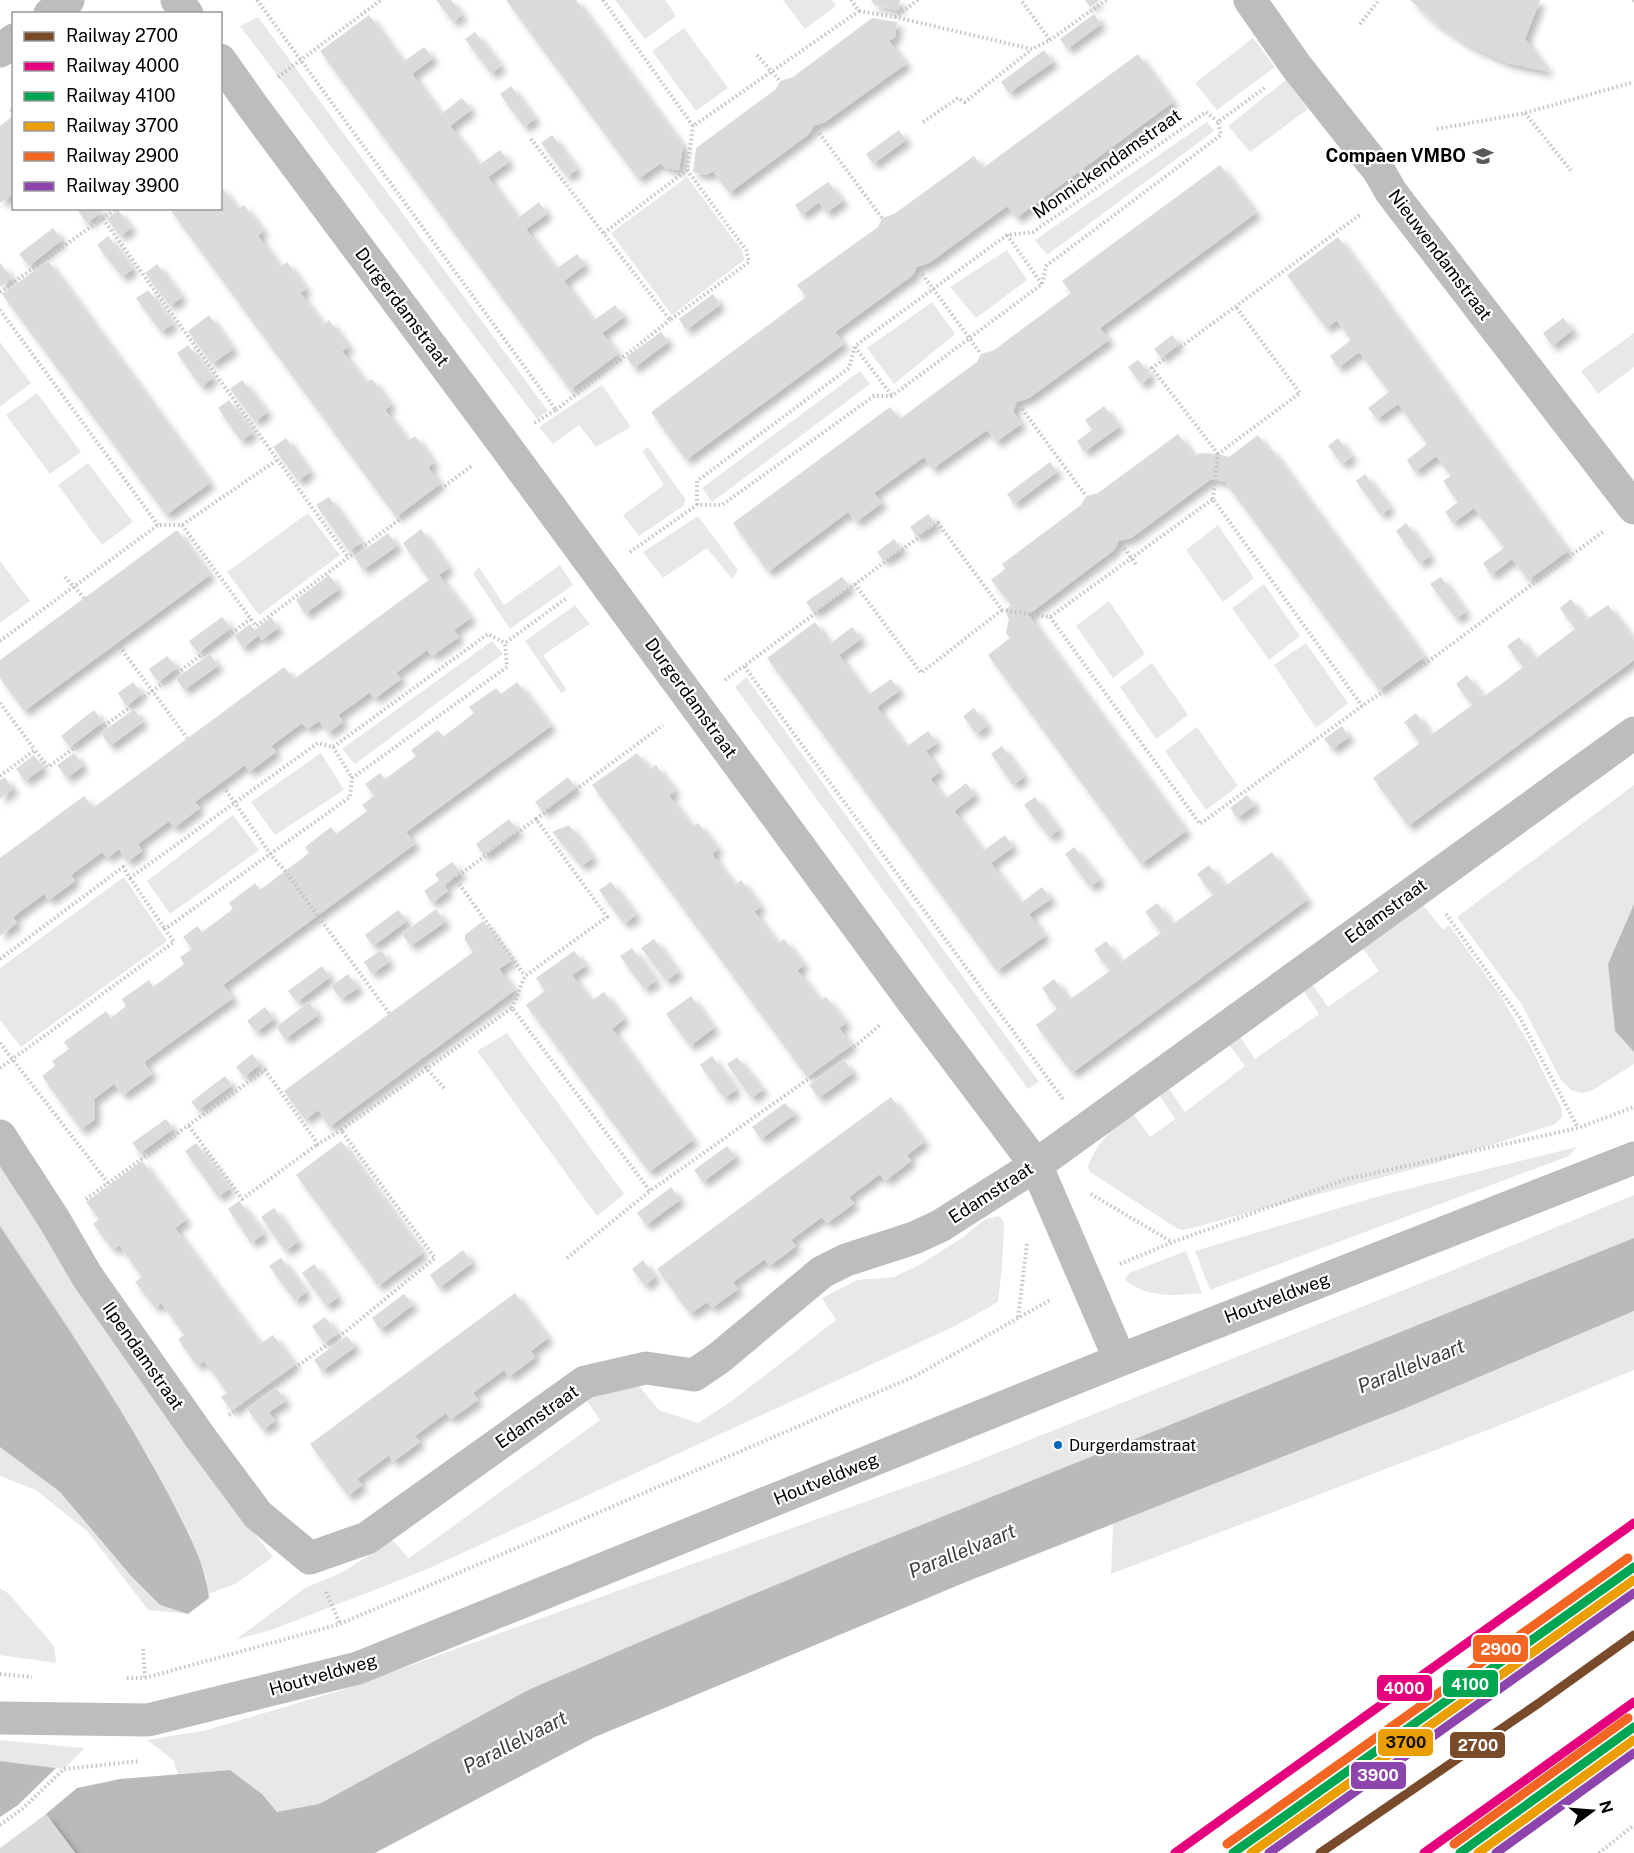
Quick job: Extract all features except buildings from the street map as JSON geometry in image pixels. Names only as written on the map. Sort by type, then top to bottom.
[{"type":"street","points":[[53,12],[68,0]]},
{"type":"street","name":"Nieuwendamstraat","points":[[1250,0],[1296,66],[1379,171],[1391,192],[1634,508]]},
{"type":"street","points":[[0,51],[12,42]]},
{"type":"street","name":"Durgerdamstraat","points":[[222,63],[911,999],[1036,1165],[1120,1360]]},
{"type":"street","name":"Edamstraat","points":[[310,1558],[367,1538],[585,1382],[646,1368],[694,1375],[719,1358],[822,1272],[846,1260],[914,1238],[940,1226],[1036,1165],[1634,733]]},
{"type":"street","name":"Ilpendamstraat","points":[[0,1136],[55,1221],[87,1276],[200,1437],[258,1515],[310,1558]]},
{"type":"street","name":"Houtveldweg","points":[[0,1718],[148,1720],[358,1668],[1120,1360],[1634,1158]]},
{"type":"path","points":[[257,0],[556,410]]},
{"type":"path","points":[[249,99],[381,0]]},
{"type":"path","points":[[182,525],[256,626],[503,442],[556,410],[670,320],[749,262],[746,250],[687,170],[693,126],[603,0]]},
{"type":"path","points":[[851,0],[859,11]]},
{"type":"path","points":[[895,17],[918,0]]},
{"type":"path","points":[[1021,0],[1050,40]]},
{"type":"path","points":[[923,122],[958,98],[965,102],[1032,49],[1050,40],[1106,0]]},
{"type":"path","points":[[1360,24],[1379,0]]},
{"type":"path","points":[[693,126],[859,11],[895,17],[1032,49]]},
{"type":"path","points":[[757,55],[780,81]]},
{"type":"path","points":[[1437,129],[1525,113],[1634,82]]},
{"type":"path","name":"Monnickendamstraat","points":[[697,505],[697,481],[849,368],[855,346],[1007,235],[1033,232],[1206,112],[1218,122]]},
{"type":"path","points":[[1525,113],[1571,171]]},
{"type":"path","points":[[814,126],[882,218]]},
{"type":"path","points":[[531,139],[670,320]]},
{"type":"path","points":[[604,233],[687,170]]},
{"type":"path","points":[[1362,706],[1213,499],[1218,454],[1152,368],[1391,192]]},
{"type":"path","points":[[0,292],[114,210]]},
{"type":"path","points":[[103,219],[348,556]]},
{"type":"path","points":[[1007,235],[1042,284]]},
{"type":"path","points":[[917,267],[981,354]]},
{"type":"path","points":[[1218,454],[1300,393],[1236,306]]},
{"type":"path","points":[[0,310],[158,525]]},
{"type":"path","points":[[855,346],[892,396]]},
{"type":"path","points":[[1017,402],[1086,496]]},
{"type":"path","points":[[0,641],[158,525],[182,525],[277,459]]},
{"type":"path","points":[[1085,1129],[744,666],[938,523],[1002,610],[1050,617],[1213,499]]},
{"type":"path","points":[[1050,617],[1200,824],[1362,706],[1433,658],[1605,531]]},
{"type":"path","points":[[1119,541],[1137,567]]},
{"type":"path","points":[[65,577],[84,598]]},
{"type":"path","points":[[855,584],[921,672],[1002,610]]},
{"type":"path","points":[[0,703],[48,767],[251,619]]},
{"type":"path","points":[[333,747],[488,634],[506,643]]},
{"type":"path","points":[[117,643],[188,738]]},
{"type":"path","points":[[525,976],[455,878],[694,702]]},
{"type":"path","points":[[130,878],[318,743],[333,747],[352,778]]},
{"type":"path","points":[[0,776],[35,750]]},
{"type":"path","points":[[221,783],[271,855],[389,1013]]},
{"type":"path","points":[[189,1126],[242,1199],[512,1008],[525,976],[607,917],[536,819]]},
{"type":"path","points":[[0,958],[123,867],[165,929]]},
{"type":"path","points":[[1424,884],[1520,1018],[1578,1128]]},
{"type":"path","points":[[567,1258],[650,1191],[859,1043],[911,999]]},
{"type":"path","points":[[512,1008],[650,1191]]},
{"type":"path","points":[[0,1043],[108,1183]]},
{"type":"path","points":[[422,1058],[427,1069],[445,1089]]},
{"type":"path","points":[[55,1221],[265,1070],[318,1144]]},
{"type":"path","points":[[122,1678],[145,1678],[340,1624],[915,1376],[1087,1280],[1173,1242],[1347,1179],[1578,1128],[1634,1107]]},
{"type":"path","points":[[200,1437],[345,1332],[435,1258],[341,1130]]},
{"type":"path","points":[[1036,1165],[1065,1179],[1173,1242]]},
{"type":"path","points":[[143,1649],[145,1678]]},
{"type":"path","points":[[0,1674],[43,1678]]},
{"type":"path","points":[[0,1825],[22,1809],[64,1769],[98,1767],[153,1759],[148,1720]]},
{"type":"path","points":[[1599,1853],[1634,1825]]},
{"type":"shaded area","points":[[615,0],[665,0],[676,16],[645,39]]},
{"type":"shaded area","points":[[783,0],[832,0],[836,6],[805,29]]},
{"type":"shaded area","points":[[258,17],[548,411],[537,419],[240,26]]},
{"type":"shaded area","points":[[684,28],[728,88],[696,111],[652,51]]},
{"type":"shaded area","points":[[1253,38],[1275,67],[1217,110],[1195,83]]},
{"type":"shaded area","points":[[1286,80],[1308,109],[1250,152],[1228,126]]},
{"type":"shaded area","points":[[1207,122],[1214,131],[1047,255],[1035,240]]},
{"type":"shaded area","points":[[687,177],[743,252],[744,260],[672,315],[611,233]]},
{"type":"shaded area","points":[[1007,250],[1027,280],[976,318],[950,287]]},
{"type":"shaded area","points":[[932,302],[955,334],[894,384],[867,348]]},
{"type":"shaded area","points":[[1634,333],[1634,367],[1598,394],[1581,371]]},
{"type":"shaded area","points":[[0,342],[31,383],[1,406],[0,405]]},
{"type":"shaded area","points":[[860,371],[870,384],[712,502],[702,488]]},
{"type":"shaded area","points":[[602,385],[631,427],[596,447],[579,425],[553,444],[539,427]]},
{"type":"shaded area","points":[[37,393],[81,452],[50,474],[6,415]]},
{"type":"shaded area","points":[[648,447],[686,500],[683,506],[639,536],[623,515],[664,485],[642,451]]},
{"type":"shaded area","points":[[88,463],[133,522],[102,545],[58,485]]},
{"type":"shaded area","points":[[308,513],[340,555],[259,615],[227,572]]},
{"type":"shaded area","points":[[698,516],[738,570],[732,579],[707,548],[663,578],[643,552]]},
{"type":"shaded area","points":[[1218,525],[1254,578],[1223,602],[1186,550]]},
{"type":"shaded area","points":[[0,561],[30,601],[0,623]]},
{"type":"shaded area","points":[[560,565],[573,585],[510,629],[473,574],[479,567],[504,605]]},
{"type":"shaded area","points":[[1264,584],[1300,636],[1269,660],[1232,608]]},
{"type":"shaded area","points":[[1109,601],[1145,654],[1113,678],[1076,626]]},
{"type":"shaded area","points":[[575,605],[590,624],[543,655],[567,690],[561,693],[525,641]]},
{"type":"shaded area","points":[[492,641],[503,654],[355,764],[342,749]]},
{"type":"shaded area","points":[[1306,643],[1348,703],[1316,728],[1274,665]]},
{"type":"shaded area","points":[[1152,663],[1188,715],[1156,739],[1120,687]]},
{"type":"shaded area","points":[[746,677],[1039,1082],[1028,1089],[735,687]]},
{"type":"shaded area","points":[[1197,727],[1238,786],[1206,810],[1165,751]]},
{"type":"shaded area","points":[[321,753],[344,790],[275,835],[251,802]]},
{"type":"shaded area","points":[[1634,785],[1634,904],[1608,964],[1615,1031],[1634,1052],[1634,1064],[1593,1090],[1582,1093],[1571,1090],[1561,1080],[1522,1005],[1457,917]]},
{"type":"shaded area","points":[[233,815],[259,850],[170,914],[147,881]]},
{"type":"shaded area","points":[[124,877],[167,941],[21,1047],[0,1020],[0,968]]},
{"type":"shaded area","points":[[1420,901],[1443,930],[1449,925],[1500,995],[1529,1044],[1562,1109],[1562,1117],[1555,1124],[1436,1163],[1184,1230],[1178,1229],[1090,1172],[1088,1167],[1091,1158],[1100,1143],[1132,1112],[1150,1137],[1175,1119],[1158,1093],[1167,1086],[1185,1112],[1245,1066],[1228,1043],[1239,1035],[1255,1059],[1319,1014],[1301,987],[1310,981],[1328,1007],[1379,971],[1359,943]]},
{"type":"shaded area","points":[[507,1033],[624,1194],[597,1216],[477,1051]]},
{"type":"shaded area","points":[[1577,1147],[1569,1156],[1210,1290],[1195,1251],[1383,1195]]},
{"type":"shaded area","points":[[0,1152],[19,1178],[19,1197],[223,1494],[273,1557],[235,1584],[208,1594],[206,1577],[190,1535],[151,1461],[79,1345],[0,1226]]},
{"type":"shaded area","points":[[1634,1195],[1634,1238],[649,1638],[528,1690],[319,1804],[277,1813],[262,1794],[230,1770],[178,1774],[173,1760],[147,1740],[207,1730],[342,1690],[959,1468],[1441,1275]]},
{"type":"shaded area","points":[[998,1216],[1004,1224],[998,1302],[955,1326],[423,1571],[274,1629],[235,1640],[305,1588],[345,1571],[392,1540],[409,1558],[600,1420],[585,1398],[638,1385],[659,1410],[698,1423],[732,1401],[836,1320],[822,1298],[857,1280],[894,1277],[921,1264],[962,1238],[984,1220]]},
{"type":"shaded area","points":[[1186,1251],[1202,1293],[1172,1295],[1152,1293],[1133,1286],[1125,1280],[1129,1273]]},
{"type":"shaded area","points":[[1634,1311],[1634,1370],[1493,1428],[1111,1574],[1113,1524],[1406,1408]]},
{"type":"shaded area","points":[[0,1447],[60,1492],[131,1576],[160,1605],[188,1614],[148,1610],[88,1532],[36,1490],[0,1476]]},
{"type":"shaded area","points":[[0,1588],[9,1594],[54,1646],[56,1663],[0,1655]]},
{"type":"shaded area","points":[[0,1740],[85,1748],[64,1769],[0,1761]]},
{"type":"water","points":[[1634,904],[1634,1052],[1615,1031],[1608,964]]},
{"type":"water","points":[[0,1226],[110,1393],[151,1462],[188,1533],[199,1558],[209,1598],[188,1614],[160,1605],[131,1576],[60,1492],[0,1447]]},
{"type":"water","name":"Parallelvaart","points":[[1634,1238],[1634,1311],[1406,1408],[966,1582],[595,1737],[375,1853],[75,1853],[46,1814],[77,1788],[120,1779],[230,1770],[262,1794],[277,1812],[319,1804],[528,1690],[852,1553]]},
{"type":"water","points":[[0,1761],[56,1768],[18,1805],[0,1817]]},
{"type":"rail line","name":"4000","points":[[1175,1853],[1634,1523]]},
{"type":"rail line","name":"2900","points":[[1227,1844],[1628,1558]]},
{"type":"rail line","name":"4100","points":[[1233,1853],[1634,1567]]},
{"type":"rail line","name":"3700","points":[[1251,1853],[1634,1580]]},
{"type":"rail line","name":"3900","points":[[1269,1853],[1634,1593]]},
{"type":"rail line","name":"2700","points":[[1320,1853],[1634,1635]]},
{"type":"rail line","name":"4000","points":[[1424,1853],[1634,1702]]},
{"type":"rail line","name":"2900","points":[[1454,1844],[1628,1718]]},
{"type":"rail line","name":"4100","points":[[1460,1853],[1634,1727]]},
{"type":"rail line","name":"3700","points":[[1478,1853],[1634,1740]]},
{"type":"rail line","name":"3900","points":[[1496,1853],[1634,1753]]},
{"type":"place","name":"Compaen VMBO","points":[[1483,156]]},
{"type":"place","name":"Durgerdamstraat","points":[[1058,1445]]}]
